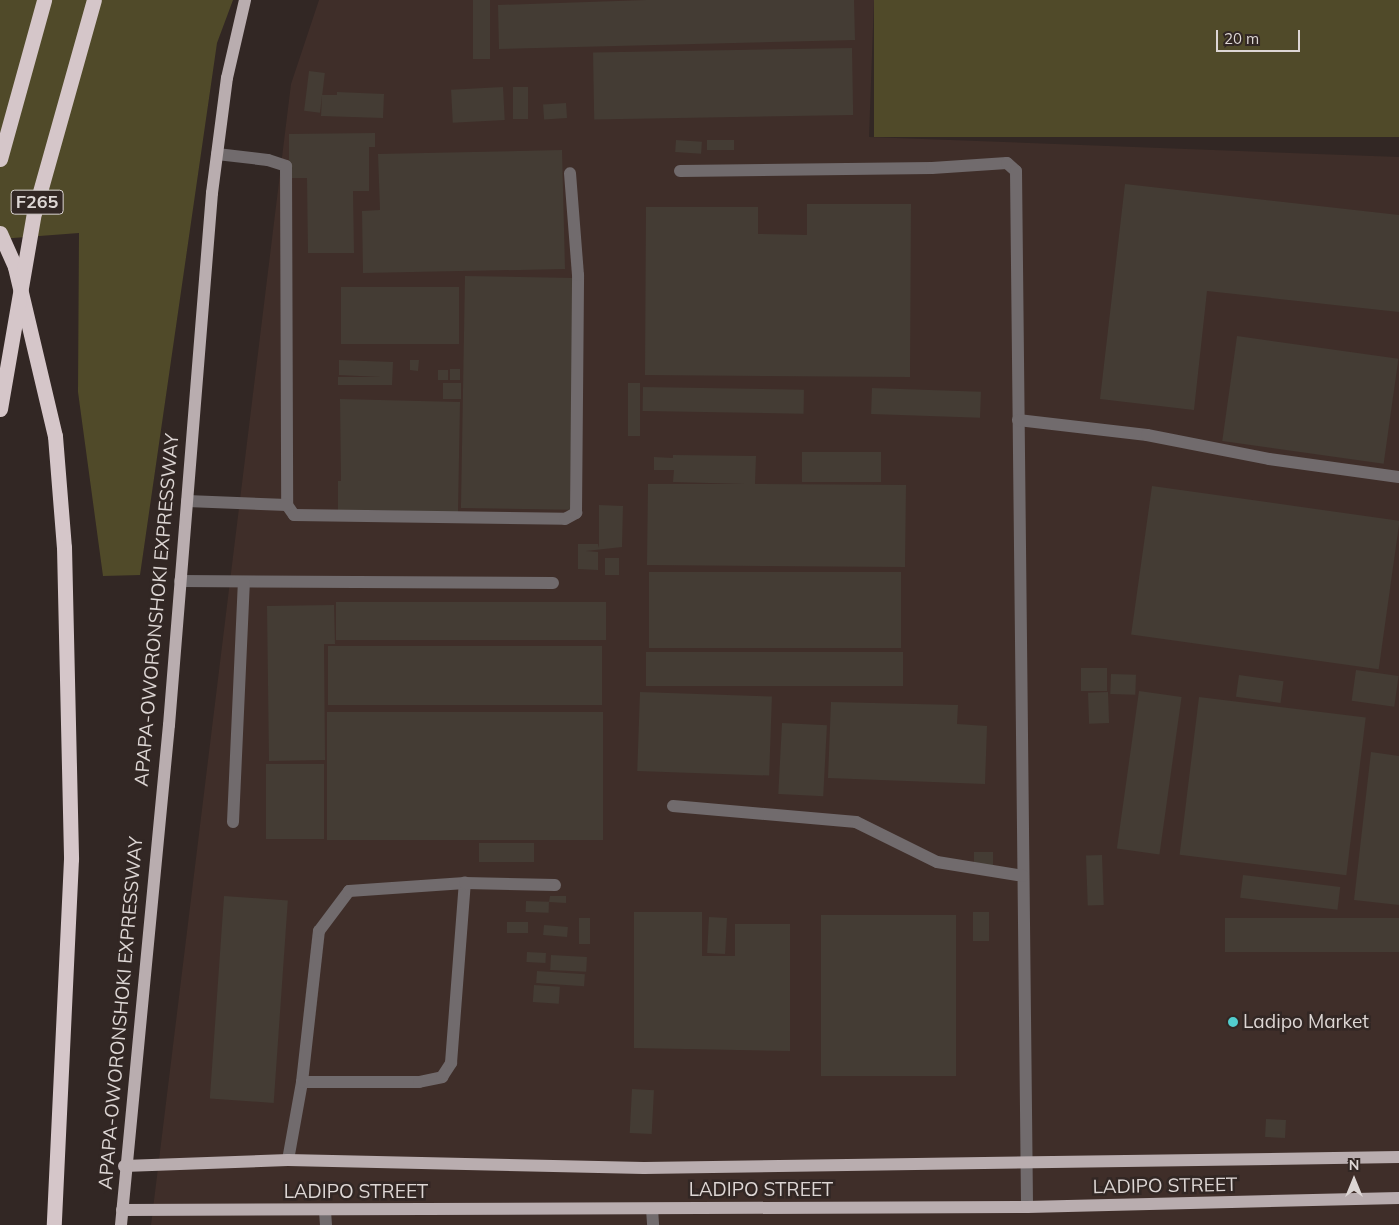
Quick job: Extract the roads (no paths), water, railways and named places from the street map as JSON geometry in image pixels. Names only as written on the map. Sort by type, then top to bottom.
[{"type":"highway","points":[[0,159],[44,0]]},
{"type":"highway","name":"F265","points":[[0,409],[34,213],[94,0]]},
{"type":"highway","points":[[0,233],[15,268],[55,436],[64,547],[71,859],[54,1225]]},
{"type":"main road","name":"APAPA-OWORONSHOKI EXPRESSWAY","points":[[121,1225],[124,1166],[180,581],[216,154],[227,78],[245,0]]},
{"type":"main road","name":"LADIPO STREET","points":[[124,1166],[288,1160],[644,1168],[1399,1157]]},
{"type":"main road","name":"LADIPO STREET","points":[[122,1210],[325,1211],[1027,1207],[1399,1198]]},
{"type":"lane","points":[[216,154],[268,160],[286,166],[287,505],[294,515],[565,519],[576,513],[578,275],[570,172]]},
{"type":"lane","points":[[680,171],[932,168],[1007,163],[1016,171],[1027,1207]]},
{"type":"lane","points":[[1018,420],[1146,435],[1269,459],[1399,477]]},
{"type":"lane","points":[[187,501],[287,505]]},
{"type":"lane","points":[[180,581],[244,583],[553,583]]},
{"type":"lane","points":[[233,822],[244,583]]},
{"type":"lane","points":[[674,806],[856,822],[937,862],[1023,876]]},
{"type":"lane","points":[[302,1082],[419,1082],[442,1077],[451,1063],[465,883]]},
{"type":"lane","points":[[288,1160],[302,1082],[319,931],[349,891],[465,883],[555,885]]},
{"type":"lane","points":[[652,1209],[653,1225]]},
{"type":"lane","points":[[325,1211],[326,1225]]},
{"type":"place","name":"Ladipo Market","points":[[1233,1022]]}]
